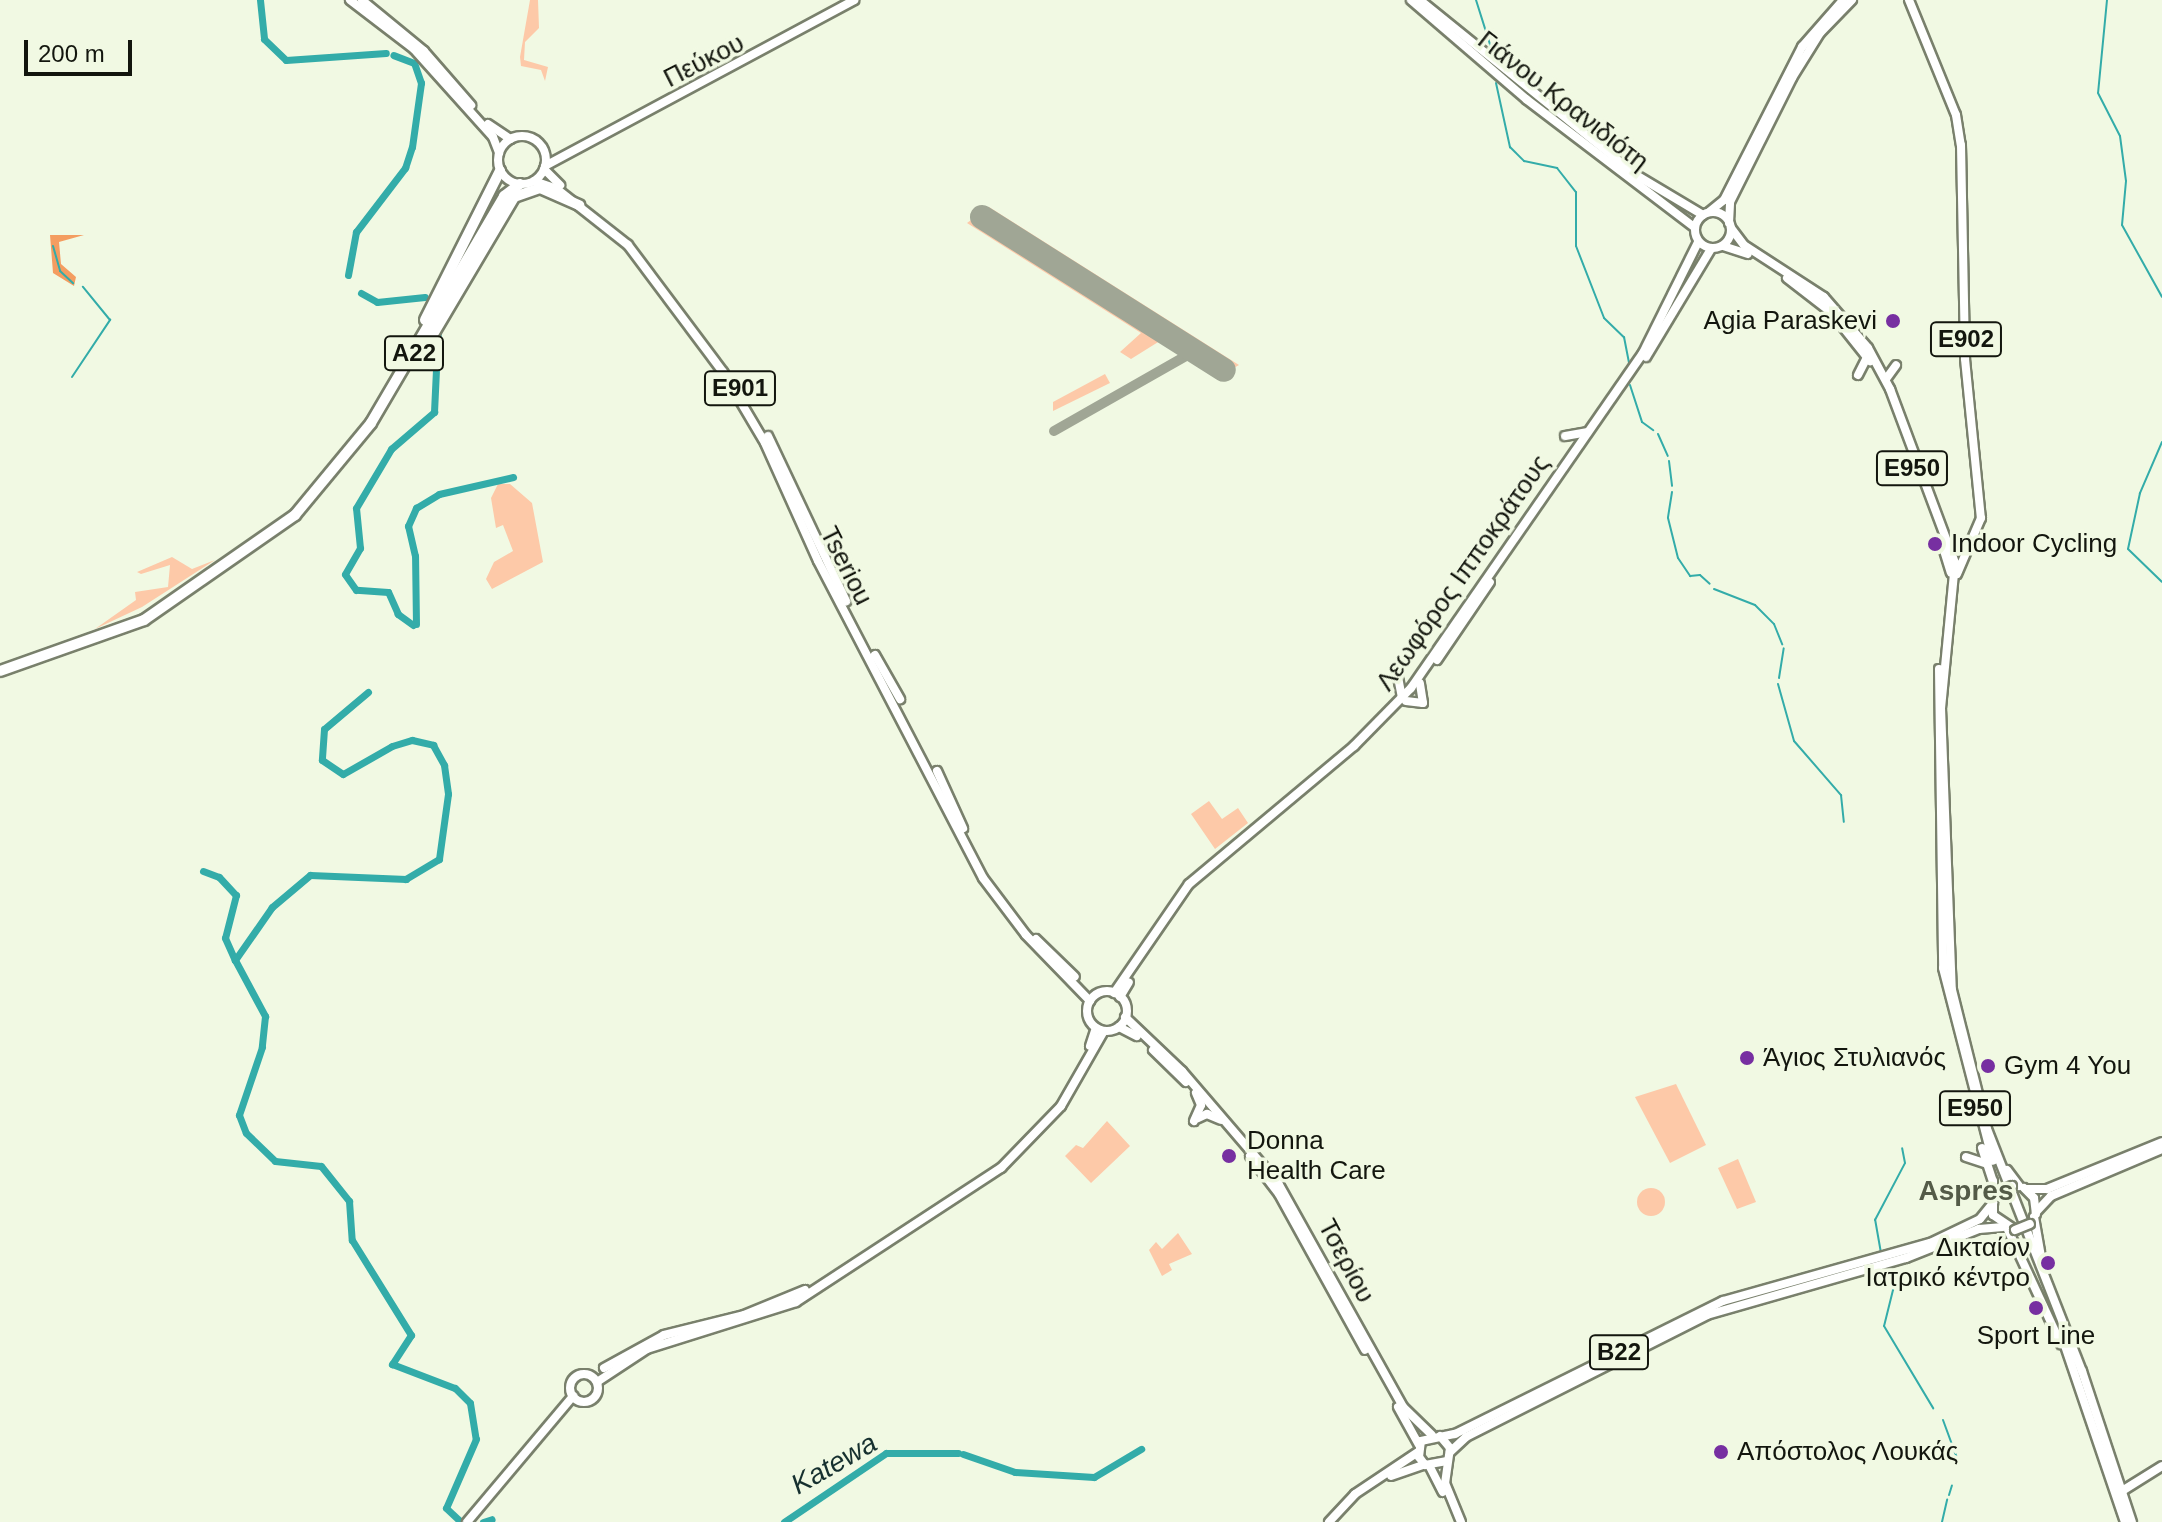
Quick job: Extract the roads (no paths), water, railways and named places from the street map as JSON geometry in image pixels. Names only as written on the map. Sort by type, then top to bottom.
[{"type":"highway","name":"A22","points":[[0,664],[141,614],[293,513],[392,379],[466,248],[500,171]]},
{"type":"highway","name":"A22","points":[[0,671],[144,620],[293,513],[371,423],[504,196],[520,184]]},
{"type":"highway","points":[[293,513],[379,418],[510,201],[537,188],[579,205]]},
{"type":"main road","points":[[350,0],[414,49],[493,137],[499,153],[500,171],[520,184],[534,181],[544,167],[544,150]]},
{"type":"main road","points":[[362,0],[424,51],[485,120],[510,139],[532,138],[544,150],[570,154]]},
{"type":"main road","name":"Πεύκου","points":[[544,167],[854,0]]},
{"type":"main road","name":"Γιάνου Κρανιδιότη","points":[[1411,0],[1526,99],[1694,227]]},
{"type":"main road","name":"Γιάνου Κρανιδιότη","points":[[1420,0],[1636,175],[1706,214]]},
{"type":"main road","points":[[1843,0],[1802,47],[1724,200],[1694,227],[1698,242],[1711,249],[1723,246],[1730,226],[1730,202],[1792,78],[1820,33],[1852,0]]},
{"type":"main road","name":"E902","points":[[1909,0],[1960,130],[1965,359],[1981,518],[1969,555]]},
{"type":"main road","points":[[499,153],[510,139]]},
{"type":"main road","name":"Tseriou","points":[[544,167],[629,239],[715,352],[770,440],[848,609]]},
{"type":"main road","name":"Tseriou","points":[[534,181],[579,205],[653,272],[723,372],[765,443],[983,878],[1026,935],[1092,998]]},
{"type":"main road","points":[[1706,214],[1730,226]]},
{"type":"main road","name":"E950","points":[[1730,226],[1744,245],[1835,307],[1886,379],[1952,564],[1935,708],[1947,968],[1996,1198]]},
{"type":"main road","name":"Λεωφόρος Ιπποκράτους","points":[[1117,995],[1170,915],[1208,871],[1383,726],[1407,698],[1664,319],[1698,242]]},
{"type":"main road","name":"E950","points":[[1723,246],[1741,250],[1812,296],[1867,357],[1957,575],[1941,708],[1947,968]]},
{"type":"main road","name":"Λεωφόρος Ιπποκράτους","points":[[1419,680],[1663,332],[1711,249]]},
{"type":"main road","points":[[1858,375],[1867,357]]},
{"type":"main road","points":[[1886,379],[1896,365]]},
{"type":"main road","points":[[1573,453],[1565,436],[1588,432]]},
{"type":"main road","points":[[1952,564],[1969,555]]},
{"type":"main road","points":[[1957,575],[1969,555]]},
{"type":"main road","points":[[1397,672],[1419,680],[1423,703],[1407,698],[1397,672]]},
{"type":"main road","name":"Λεωφόρος Ιπποκράτους","points":[[1117,995],[1189,884],[1407,698]]},
{"type":"main road","points":[[1117,995],[1128,1020],[1119,1027],[1100,1030],[1088,1017],[1092,998],[1117,995]]},
{"type":"main road","name":"Τσερίου","points":[[1128,1020],[1150,1040],[1282,1188],[1403,1407],[1437,1435],[1449,1456]]},
{"type":"main road","name":"E950","points":[[1957,1026],[1998,1147],[2019,1187]]},
{"type":"main road","name":"E950","points":[[1957,1026],[1987,1129],[2118,1477],[2132,1522]]},
{"type":"main road","points":[[1119,1027],[1148,1045],[1195,1091],[1201,1105],[1194,1121],[1207,1114],[1221,1120]]},
{"type":"main road","points":[[470,1522],[574,1398],[577,1376],[595,1380],[647,1349],[796,1302],[1001,1168],[1070,1093],[1100,1030]]},
{"type":"main road","name":"Τσερίου","points":[[1195,1091],[1279,1194],[1458,1522]]},
{"type":"main road","points":[[2162,1142],[2047,1189],[2019,1187],[1996,1198],[2008,1229],[2033,1218],[2051,1196],[2162,1149]]},
{"type":"main road","points":[[1966,1157],[1988,1166]]},
{"type":"main road","points":[[2019,1187],[2033,1218]]},
{"type":"main road","name":"B22","points":[[1437,1435],[1478,1424],[1696,1313],[1930,1243],[1980,1219],[1996,1198]]},
{"type":"main road","name":"E950","points":[[2033,1218],[2037,1242],[2125,1522]]},
{"type":"main road","name":"E950","points":[[2008,1229],[2079,1372]]},
{"type":"main road","name":"B22","points":[[1449,1456],[1466,1437],[1707,1315],[2008,1229]]},
{"type":"main road","points":[[574,1398],[593,1398],[595,1380]]},
{"type":"main road","points":[[1329,1522],[1355,1494],[1437,1435]]},
{"type":"main road","points":[[1335,1522],[1371,1488],[1449,1456]]},
{"type":"main road","points":[[1449,1456],[1445,1483],[1458,1522]]},
{"type":"main road","points":[[2122,1491],[2133,1479],[2162,1466]]},
{"type":"main road","points":[[2118,1477],[2133,1479]]},
{"type":"waterway","points":[[260,0],[264,39],[286,60],[386,53]]},
{"type":"waterway","points":[[1476,0],[1493,54]]},
{"type":"waterway","points":[[2107,0],[2098,93],[2120,136],[2126,181],[2122,225],[2162,297]]},
{"type":"waterway","points":[[348,275],[356,232],[405,168],[412,147],[421,83],[414,63],[393,55]]},
{"type":"waterway","points":[[1496,83],[1510,147],[1524,161],[1557,168],[1576,192],[1576,246],[1604,318],[1624,337],[1629,363]]},
{"type":"waterway","points":[[53,246],[60,271],[73,283]]},
{"type":"waterway","points":[[72,377],[110,320],[83,287]]},
{"type":"waterway","points":[[361,293],[377,302],[425,297]]},
{"type":"waterway","points":[[413,625],[398,614],[388,592],[356,590],[345,574],[360,548],[356,508],[391,449],[434,412],[438,328]]},
{"type":"waterway","points":[[1630,385],[1642,422],[1653,430]]},
{"type":"waterway","points":[[1658,434],[1668,456]]},
{"type":"waterway","points":[[2162,442],[2140,493],[2128,549],[2162,582]]},
{"type":"waterway","points":[[1669,461],[1672,486]]},
{"type":"waterway","points":[[416,624],[415,556],[408,526],[416,508],[439,494],[513,477]]},
{"type":"waterway","points":[[1672,492],[1668,518],[1678,558],[1690,576],[1700,575],[1710,584]]},
{"type":"waterway","points":[[1714,589],[1755,605],[1774,624],[1782,644]]},
{"type":"waterway","points":[[1779,678],[1784,648]]},
{"type":"waterway","points":[[1778,684],[1794,741],[1841,795],[1844,822]]},
{"type":"waterway","points":[[368,692],[324,729],[322,760],[343,774],[392,746],[412,740],[433,745],[444,765],[448,794],[439,859],[406,879],[310,875],[272,907],[235,960],[265,1016],[262,1047],[239,1115],[246,1133],[275,1161],[321,1166],[349,1201],[352,1240],[411,1335],[392,1364],[455,1388],[470,1403],[476,1439],[446,1508],[461,1522]]},
{"type":"waterway","points":[[203,871],[219,877],[236,895],[225,938],[235,960]]},
{"type":"waterway","points":[[1881,1253],[1875,1220],[1905,1163],[1902,1148]]},
{"type":"waterway","points":[[1886,1268],[1893,1290],[1884,1326],[1933,1408]]},
{"type":"waterway","points":[[1943,1420],[1957,1458]]},
{"type":"waterway","name":"Katewa","points":[[963,1454],[1015,1472],[1094,1477],[1141,1449]]},
{"type":"waterway","name":"Katewa","points":[[784,1522],[886,1453],[958,1453]]},
{"type":"waterway","points":[[1949,1495],[1952,1485]]},
{"type":"waterway","points":[[1942,1522],[1947,1500]]},
{"type":"waterway","points":[[483,1522],[492,1519]]},
{"type":"place","name":"Agia Paraskevi","points":[[1893,321]]},
{"type":"place","name":"Indoor Cycling","points":[[1935,544]]},
{"type":"place","name":"Άγιος Στυλιανός","points":[[1747,1058]]},
{"type":"place","name":"Gym 4 You","points":[[1988,1066]]},
{"type":"place","name":"Donna Health Care","points":[[1229,1156]]},
{"type":"place","name":"Δικταίον Ιατρικό κέντρο","points":[[2048,1263]]},
{"type":"place","name":"Sport Line","points":[[2036,1308]]},
{"type":"place","name":"Απόστολος Λουκάς","points":[[1721,1452]]},
{"type":"district","name":"Aspres","points":[[1966,1191]]}]
